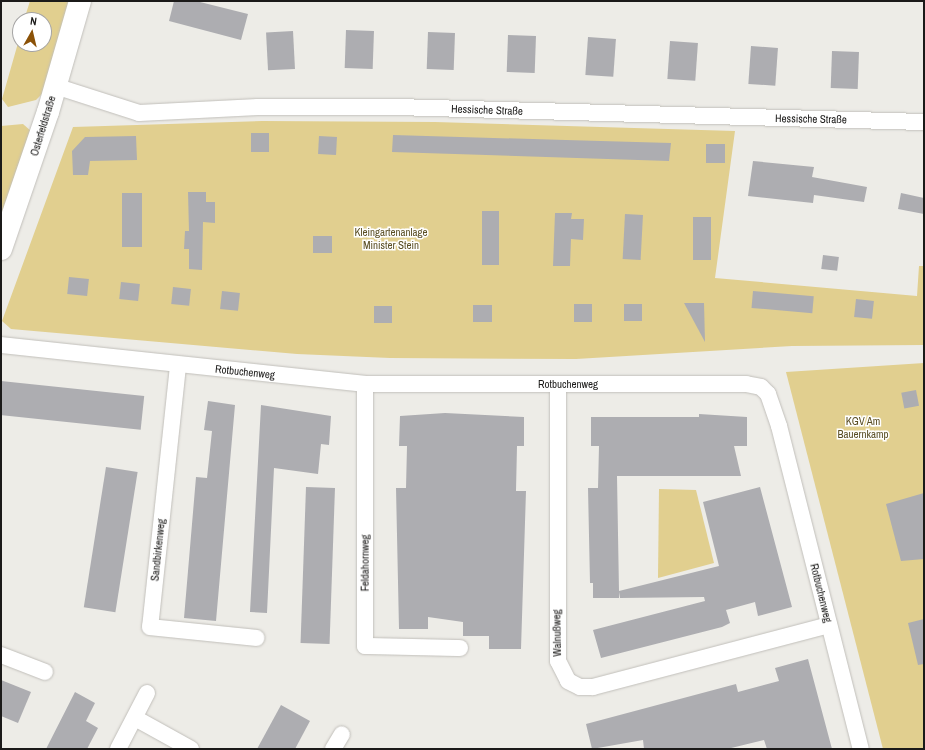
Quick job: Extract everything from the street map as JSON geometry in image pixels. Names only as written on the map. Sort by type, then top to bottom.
[{"type":"street","name":"Osterfeldstraße","points":[[1,249],[55,86],[80,1]]},
{"type":"street","name":"Hessische Straße","points":[[55,86],[139,113],[258,107],[396,107],[924,122]]},
{"type":"street","name":"Rotbuchenweg","points":[[1,345],[178,366],[365,384],[746,384],[761,388],[768,394],[779,426],[861,749]]},
{"type":"street","name":"Sandbirkenweg","points":[[178,366],[150,628],[256,638]]},
{"type":"street","name":"Feldahornweg","points":[[365,384],[365,646],[460,648]]},
{"type":"street","name":"Walnußweg","points":[[558,384],[558,661],[568,681],[580,687],[593,687],[829,625]]},
{"type":"street","points":[[1,656],[45,672]]},
{"type":"street","points":[[118,749],[147,693]]},
{"type":"street","points":[[135,718],[191,749]]},
{"type":"street","points":[[333,749],[342,734]]},
{"type":"green space","points":[[30,1],[69,2],[44,92],[36,100],[8,107],[2,99],[15,52],[52,52],[52,12],[27,12]]},
{"type":"green space","name":"Kleingartenanlage Minister Stein","points":[[262,121],[435,122],[735,131],[715,278],[917,296],[919,266],[924,266],[924,345],[792,346],[576,359],[390,358],[297,354],[11,329],[2,321],[73,127]]},
{"type":"green space","points":[[23,124],[31,131],[1,218],[1,126]]},
{"type":"green space","name":"KGV Am Bauernkamp","points":[[924,363],[924,749],[883,749],[786,372]]},
{"type":"green space","points":[[659,489],[696,490],[714,563],[658,578]]},
{"type":"building","points":[[174,1],[196,1],[248,14],[241,40],[169,21]]},
{"type":"building","points":[[346,30],[374,31],[373,69],[345,68]]},
{"type":"building","points":[[293,31],[295,69],[268,70],[266,32]]},
{"type":"building","points":[[428,32],[455,33],[454,70],[427,69]]},
{"type":"building","points":[[508,35],[536,36],[535,73],[507,72]]},
{"type":"building","points":[[588,37],[616,39],[613,77],[585,75]]},
{"type":"building","points":[[670,41],[698,43],[695,81],[667,79]]},
{"type":"building","points":[[751,46],[778,48],[775,86],[748,84]]},
{"type":"building","points":[[832,51],[859,52],[858,89],[831,88]]},
{"type":"building","points":[[251,133],[269,133],[269,152],[251,152]]},
{"type":"building","points":[[393,135],[671,143],[669,161],[392,152]]},
{"type":"building","points":[[136,136],[137,160],[90,161],[88,175],[73,175],[72,151],[85,137]]},
{"type":"building","points":[[319,136],[337,137],[336,155],[318,154]]},
{"type":"building","points":[[706,144],[725,144],[725,163],[706,163]]},
{"type":"building","points":[[753,161],[814,167],[812,177],[867,187],[864,202],[814,195],[813,203],[748,196]]},
{"type":"building","points":[[188,192],[206,192],[206,202],[215,202],[215,223],[203,222],[202,270],[189,269],[189,249],[184,249],[185,231],[189,231]]},
{"type":"building","points":[[122,193],[142,193],[142,247],[122,247]]},
{"type":"building","points":[[901,193],[924,198],[924,214],[898,209]]},
{"type":"building","points":[[482,211],[499,211],[499,265],[482,265]]},
{"type":"building","points":[[555,213],[572,213],[571,219],[584,219],[583,240],[571,239],[570,266],[553,266]]},
{"type":"building","points":[[625,214],[643,215],[641,260],[623,259]]},
{"type":"building","points":[[693,217],[711,217],[711,260],[693,260]]},
{"type":"building","points":[[313,236],[332,236],[332,253],[313,253]]},
{"type":"building","points":[[823,255],[839,257],[837,271],[821,269]]},
{"type":"building","points":[[69,277],[89,279],[87,296],[67,294]]},
{"type":"building","points":[[121,282],[140,284],[138,301],[119,299]]},
{"type":"building","points":[[173,287],[191,289],[189,306],[171,304]]},
{"type":"building","points":[[222,291],[240,293],[238,311],[220,309]]},
{"type":"building","points":[[753,291],[814,296],[812,313],[752,308]]},
{"type":"building","points":[[856,299],[874,301],[872,319],[854,317]]},
{"type":"building","points":[[684,303],[704,303],[705,342]]},
{"type":"building","points":[[574,304],[592,304],[592,322],[574,322]]},
{"type":"building","points":[[624,304],[642,304],[642,321],[624,321]]},
{"type":"building","points":[[473,305],[492,305],[492,322],[473,322]]},
{"type":"building","points":[[374,306],[392,306],[392,323],[374,323]]},
{"type":"building","points":[[1,381],[144,396],[141,430],[1,415]]},
{"type":"building","points":[[916,390],[919,406],[904,409],[901,393]]},
{"type":"building","points":[[208,401],[235,405],[216,621],[184,618],[196,477],[207,478],[212,431],[204,430]]},
{"type":"building","points":[[261,405],[331,416],[329,445],[321,444],[318,474],[274,468],[267,613],[250,612]]},
{"type":"building","points":[[445,413],[524,417],[524,446],[517,446],[516,491],[526,491],[521,649],[489,649],[489,636],[463,636],[463,622],[428,617],[428,629],[399,629],[396,488],[406,488],[407,446],[399,446],[400,416]]},
{"type":"building","points":[[699,414],[747,417],[747,446],[734,446],[741,476],[617,476],[619,591],[719,566],[703,502],[760,487],[792,607],[758,616],[755,602],[726,610],[730,623],[722,627],[601,658],[593,630],[705,601],[704,597],[620,598],[619,592],[619,598],[593,598],[593,583],[590,583],[588,488],[598,488],[599,446],[591,446],[591,417],[699,417]]},
{"type":"building","points":[[106,467],[138,472],[115,612],[84,607]]},
{"type":"building","points":[[306,487],[335,488],[330,644],[301,643]]},
{"type":"building","points":[[924,493],[924,559],[901,561],[886,504]]},
{"type":"building","points":[[924,619],[924,664],[918,665],[908,623]]},
{"type":"building","points":[[808,659],[832,749],[767,749],[764,740],[727,749],[644,749],[643,740],[592,749],[586,724],[736,684],[738,692],[779,681],[775,668]]},
{"type":"building","points":[[1,680],[31,692],[18,723],[1,716]]},
{"type":"building","points":[[75,692],[95,703],[86,721],[98,728],[87,749],[46,749]]},
{"type":"building","points":[[281,705],[310,721],[295,749],[257,749]]}]
